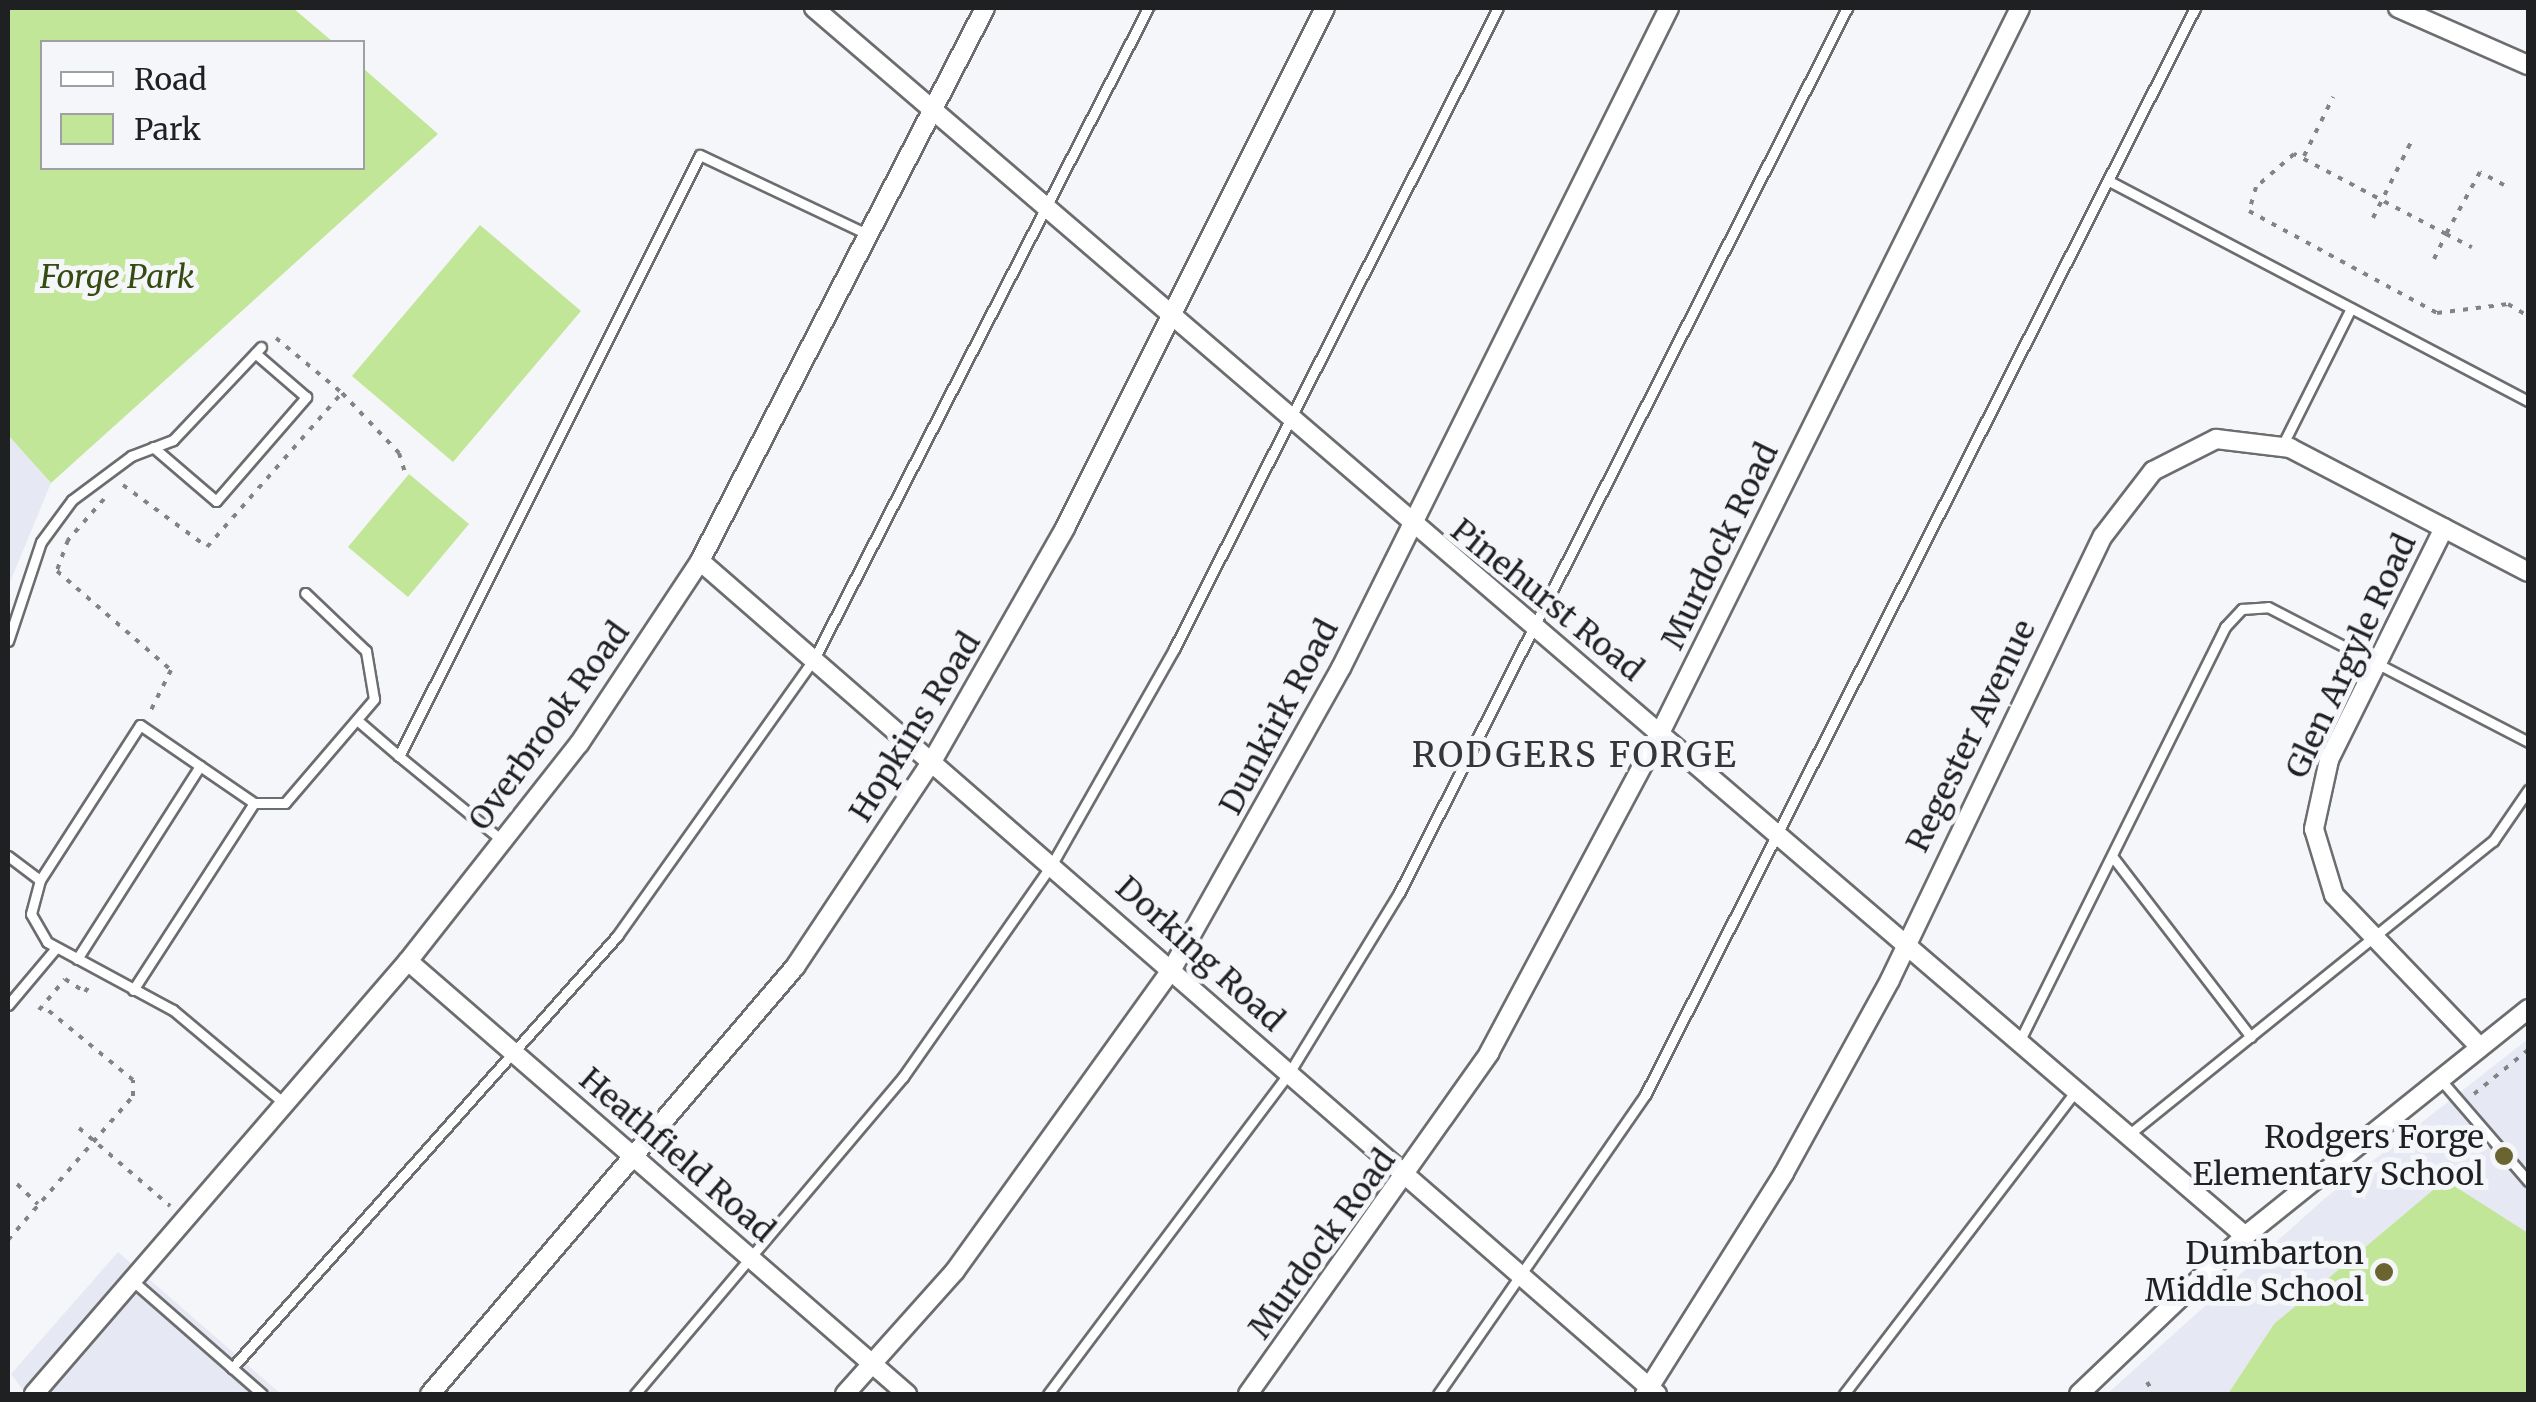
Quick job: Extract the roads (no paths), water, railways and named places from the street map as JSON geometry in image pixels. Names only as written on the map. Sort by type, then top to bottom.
[{"type":"street","name":"Pinehurst Road","points":[[814,8],[1173,315],[1411,528],[1660,733],[1780,840],[2022,1036],[2246,1236]]},
{"type":"street","name":"Overbrook Road","points":[[34,1394],[408,961],[504,842],[700,561],[874,237],[985,8]]},
{"type":"street","name":"Hopkins Road","points":[[430,1394],[636,1158],[795,967],[934,758],[1173,315],[1325,8]]},
{"type":"street","name":"Dunkirk Road","points":[[845,1394],[955,1271],[1172,969],[1411,528],[1668,8]]},
{"type":"street","name":"Murdock Road","points":[[1248,1394],[1408,1176],[1489,1053],[1660,733],[2020,8]]},
{"type":"street","points":[[2398,8],[2528,65]]},
{"type":"street","name":"Regester Avenue","points":[[1651,1392],[1784,1173],[2132,494],[2199,442],[2282,446],[2528,572]]},
{"type":"street","name":"Glen Argyle Road","points":[[2444,528],[2329,760],[2314,829],[2334,895],[2372,940],[2480,1046]]},
{"type":"street","name":"Dorking Road","points":[[700,561],[934,758],[1651,1392]]},
{"type":"street","name":"Heathfield Road","points":[[408,961],[908,1394]]},
{"type":"street","points":[[2080,1394],[2246,1236],[2528,1008]]},
{"type":"lane","points":[[232,1368],[516,1054],[666,874],[814,659],[1048,210],[1148,8]]},
{"type":"lane","points":[[636,1394],[903,1078],[1052,864],[1291,420],[1498,8]]},
{"type":"lane","points":[[1048,1394],[1289,1074],[1399,893],[1536,630],[1847,8]]},
{"type":"lane","points":[[1438,1394],[1526,1278],[1644,1095],[1780,840],[2195,8]]},
{"type":"lane","points":[[398,756],[700,155],[874,237]]},
{"type":"lane","points":[[2111,182],[2528,401]]},
{"type":"lane","points":[[2282,446],[2351,308]]},
{"type":"lane","points":[[8,641],[51,526],[72,500],[153,447],[173,440],[258,350],[306,397],[216,500],[153,447]]},
{"type":"lane","points":[[285,1104],[172,1010],[56,948],[31,914],[40,880],[144,728],[254,803],[285,803],[357,720],[374,699],[374,663],[305,593]]},
{"type":"lane","points":[[2022,1036],[2242,609],[2268,607],[2528,742]]},
{"type":"lane","points":[[357,720],[504,842]]},
{"type":"lane","points":[[77,960],[200,766]]},
{"type":"lane","points":[[2132,1132],[2492,841],[2528,790]]},
{"type":"lane","points":[[133,990],[254,803]]},
{"type":"lane","points":[[8,856],[40,880]]},
{"type":"lane","points":[[2112,856],[2251,1037]]},
{"type":"lane","points":[[8,1006],[56,948]]},
{"type":"lane","points":[[2440,1079],[2528,1181]]},
{"type":"lane","points":[[1844,1394],[2079,1086]]},
{"type":"lane","points":[[132,1280],[262,1394]]},
{"type":"place","name":"Rodgers Forge Elementary School","points":[[2504,1156]]},
{"type":"place","name":"Dumbarton Middle School","points":[[2384,1272]]},
{"type":"district","name":"RODGERS FORGE","points":[[1575,755]]},
{"type":"park label","name":"Forge Park","points":[[117,277]]}]
